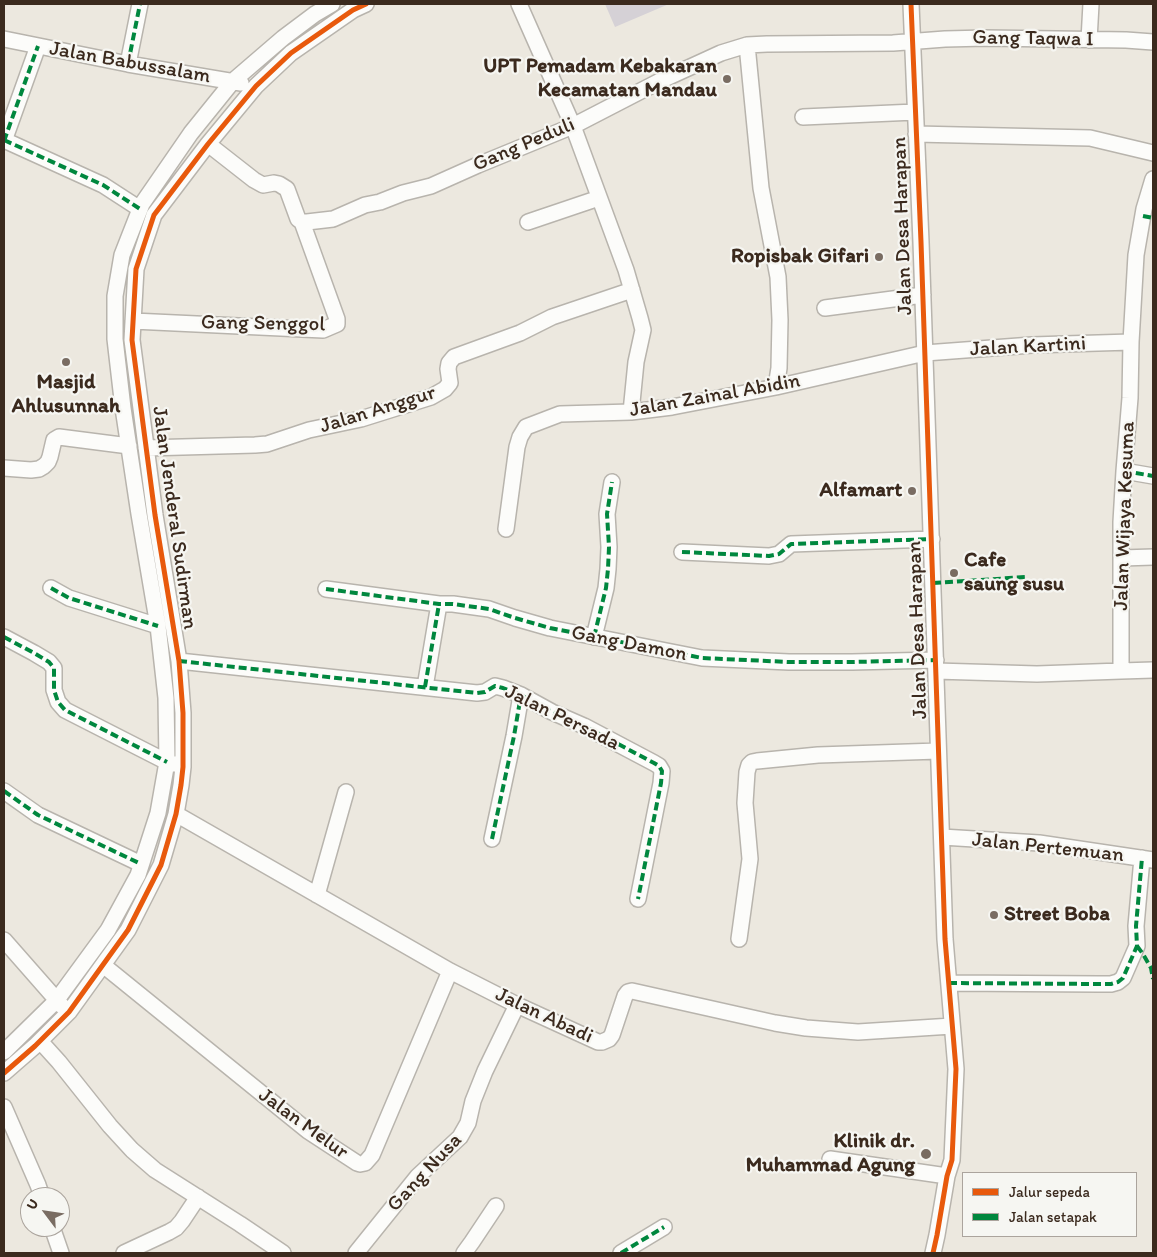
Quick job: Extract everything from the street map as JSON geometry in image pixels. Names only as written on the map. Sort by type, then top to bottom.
[{"type":"street","points":[[128,64],[140,4]]},
{"type":"street","name":"Jalan Jenderal Sudirman","points":[[4,1052],[56,1001],[108,930],[142,864],[158,813],[167,762],[166,698],[158,626],[140,524],[116,339],[115,296],[122,255],[142,204],[191,133],[233,81],[283,38],[332,4]]},
{"type":"street","name":"Jalan Jenderal Sudirman","points":[[4,1073],[40,1041],[68,1012],[128,930],[161,865],[176,814],[183,767],[183,713],[179,661],[155,515],[132,340],[136,269],[154,215],[208,144],[256,86],[291,53],[353,10],[366,4]]},
{"type":"street","points":[[519,4],[573,126],[626,270],[643,330],[636,362],[631,412]]},
{"type":"street","name":"Jalan Desa Harapan","points":[[911,4],[932,539],[945,939],[956,1078],[952,1160],[947,1176],[933,1253]]},
{"type":"street","points":[[1089,40],[1091,4]]},
{"type":"street","name":"Gang Taqwa I","points":[[912,42],[986,38],[1153,42]]},
{"type":"street","name":"Jalan Babussalam","points":[[4,39],[128,64],[256,86]]},
{"type":"street","name":"Gang Peduli","points":[[302,222],[333,219],[365,205],[431,186],[478,164],[573,126],[662,80],[721,53],[746,45],[912,42]]},
{"type":"street","points":[[746,45],[761,188],[778,277],[780,320],[779,368],[776,387]]},
{"type":"street","points":[[38,46],[4,141],[103,185],[140,209]]},
{"type":"street","points":[[803,117],[915,112]]},
{"type":"street","points":[[916,134],[1090,138],[1153,153]]},
{"type":"street","points":[[208,144],[263,185],[274,183],[284,186],[287,189],[298,219],[302,222]]},
{"type":"street","name":"Jalan Wijaya Kesuma","points":[[1121,671],[1121,522],[1130,398],[1136,255],[1148,217],[1153,179]]},
{"type":"street","points":[[528,222],[599,198]]},
{"type":"street","name":"Gang Senggol","points":[[133,321],[323,330],[337,324],[337,319],[302,222]]},
{"type":"street","name":"Jalan Anggur","points":[[146,448],[267,444],[308,430],[361,419],[431,397],[445,389],[450,383],[449,362],[454,357],[520,333],[552,317],[632,290]]},
{"type":"street","points":[[825,308],[923,295]]},
{"type":"street","name":"Jalan Kartini","points":[[925,353],[1032,345],[1131,342]]},
{"type":"street","name":"Jalan Zainal Abidin","points":[[506,529],[517,447],[520,437],[526,428],[560,414],[631,412],[672,407],[776,387],[925,353]]},
{"type":"street","points":[[4,468],[39,469],[48,462],[54,440],[59,436],[129,446]]},
{"type":"street","points":[[1124,471],[1153,476]]},
{"type":"street","points":[[594,637],[606,588],[609,547],[607,514],[612,482]]},
{"type":"street","points":[[682,552],[769,556],[779,554],[791,544],[932,539]]},
{"type":"street","points":[[1122,558],[1153,557]]},
{"type":"street","points":[[51,588],[69,598],[158,626]]},
{"type":"street","name":"Gang Damon","points":[[326,589],[489,609],[550,628],[702,658],[936,665]]},
{"type":"street","points":[[425,686],[439,604]]},
{"type":"street","points":[[4,637],[49,662],[54,668],[54,690],[58,702],[66,710],[167,762],[183,767]]},
{"type":"street","name":"Jalan Persada","points":[[179,661],[477,693],[485,692],[495,686],[521,695],[552,712],[584,726],[654,763],[662,771],[638,899]]},
{"type":"street","points":[[936,665],[1037,674],[1153,670]]},
{"type":"street","points":[[492,839],[521,695]]},
{"type":"street","points":[[739,939],[750,859],[745,803],[749,764],[757,761],[818,755],[938,751]]},
{"type":"street","points":[[4,791],[38,815],[142,864]]},
{"type":"street","points":[[317,895],[346,792]]},
{"type":"street","name":"Jalan Abadi","points":[[176,814],[450,971],[517,1005],[598,1042],[609,1039],[612,1035],[625,996],[628,992],[632,991],[775,1023],[806,1028],[858,1032],[952,1026]]},
{"type":"street","name":"Jalan Pertemuan","points":[[942,837],[1038,843],[1148,859]]},
{"type":"street","points":[[949,983],[1111,984],[1118,982],[1123,978],[1137,946],[1136,926],[1148,859]]},
{"type":"street","points":[[4,940],[56,1001],[68,1012]]},
{"type":"street","name":"Jalan Melur","points":[[103,964],[308,1131],[360,1164],[365,1163],[372,1155],[450,971]]},
{"type":"street","name":"Gang Nusa","points":[[356,1253],[418,1176],[460,1137],[468,1123],[473,1101],[485,1071],[517,1005]]},
{"type":"street","points":[[40,1041],[132,1150],[155,1170],[283,1253]]},
{"type":"street","points":[[4,1107],[39,1187]]},
{"type":"street","points":[[830,1159],[947,1176]]},
{"type":"street","points":[[124,1253],[176,1228],[198,1197]]},
{"type":"street","points":[[464,1253],[496,1206]]},
{"type":"street","points":[[621,1253],[664,1227]]},
{"type":"street","points":[[55,1237],[60,1253]]},
{"type":"building","points":[[605,4],[669,4],[615,27]]},
{"type":"marked path","points":[[128,64],[140,4]]},
{"type":"marked path","points":[[4,141],[38,46]]},
{"type":"marked path","points":[[4,140],[103,185],[140,209]]},
{"type":"marked path","points":[[1143,216],[1153,218]]},
{"type":"marked path","points":[[1124,471],[1153,476]]},
{"type":"marked path","points":[[594,637],[606,588],[609,547],[607,514],[612,482]]},
{"type":"marked path","points":[[682,552],[769,556],[779,554],[791,544],[932,539]]},
{"type":"marked path","points":[[933,583],[1026,577]]},
{"type":"marked path","points":[[51,588],[69,598],[158,626]]},
{"type":"marked path","points":[[326,589],[489,609],[550,628],[702,658],[789,662],[936,660]]},
{"type":"marked path","points":[[425,687],[439,604]]},
{"type":"marked path","points":[[4,637],[49,662],[54,668],[54,690],[58,702],[65,710],[167,762]]},
{"type":"marked path","points":[[179,661],[477,693],[485,692],[495,686],[521,695],[552,712],[584,726],[654,763],[662,771],[638,899]]},
{"type":"marked path","points":[[492,839],[521,695]]},
{"type":"marked path","points":[[4,791],[38,815],[141,864]]},
{"type":"marked path","points":[[949,983],[1111,984],[1118,982],[1123,978],[1137,946],[1136,926],[1142,858]]},
{"type":"marked path","points":[[1137,946],[1151,968],[1153,979]]},
{"type":"marked path","points":[[621,1253],[664,1227]]},
{"type":"cycle path","points":[[4,1073],[35,1046],[69,1012],[128,930],[161,865],[176,814],[183,767],[183,713],[179,661],[155,515],[132,340],[136,269],[154,215],[208,144],[256,86],[291,53],[353,10],[366,4]]},
{"type":"cycle path","points":[[911,4],[945,939],[956,1069],[952,1160],[947,1176],[933,1253]]},
{"type":"place","name":"UPT Pemadam Kebakaran Kecamatan Mandau","points":[[727,79]]},
{"type":"place","name":"Ropisbak Gifari","points":[[879,257]]},
{"type":"place","name":"Masjid Ahlusunnah","points":[[66,362]]},
{"type":"place","name":"Alfamart","points":[[912,491]]},
{"type":"place","name":"Cafe saung susu","points":[[954,573]]},
{"type":"place","name":"Street Boba","points":[[994,915]]},
{"type":"place","name":"Klinik dr. Muhammad Agung","points":[[926,1154]]}]
